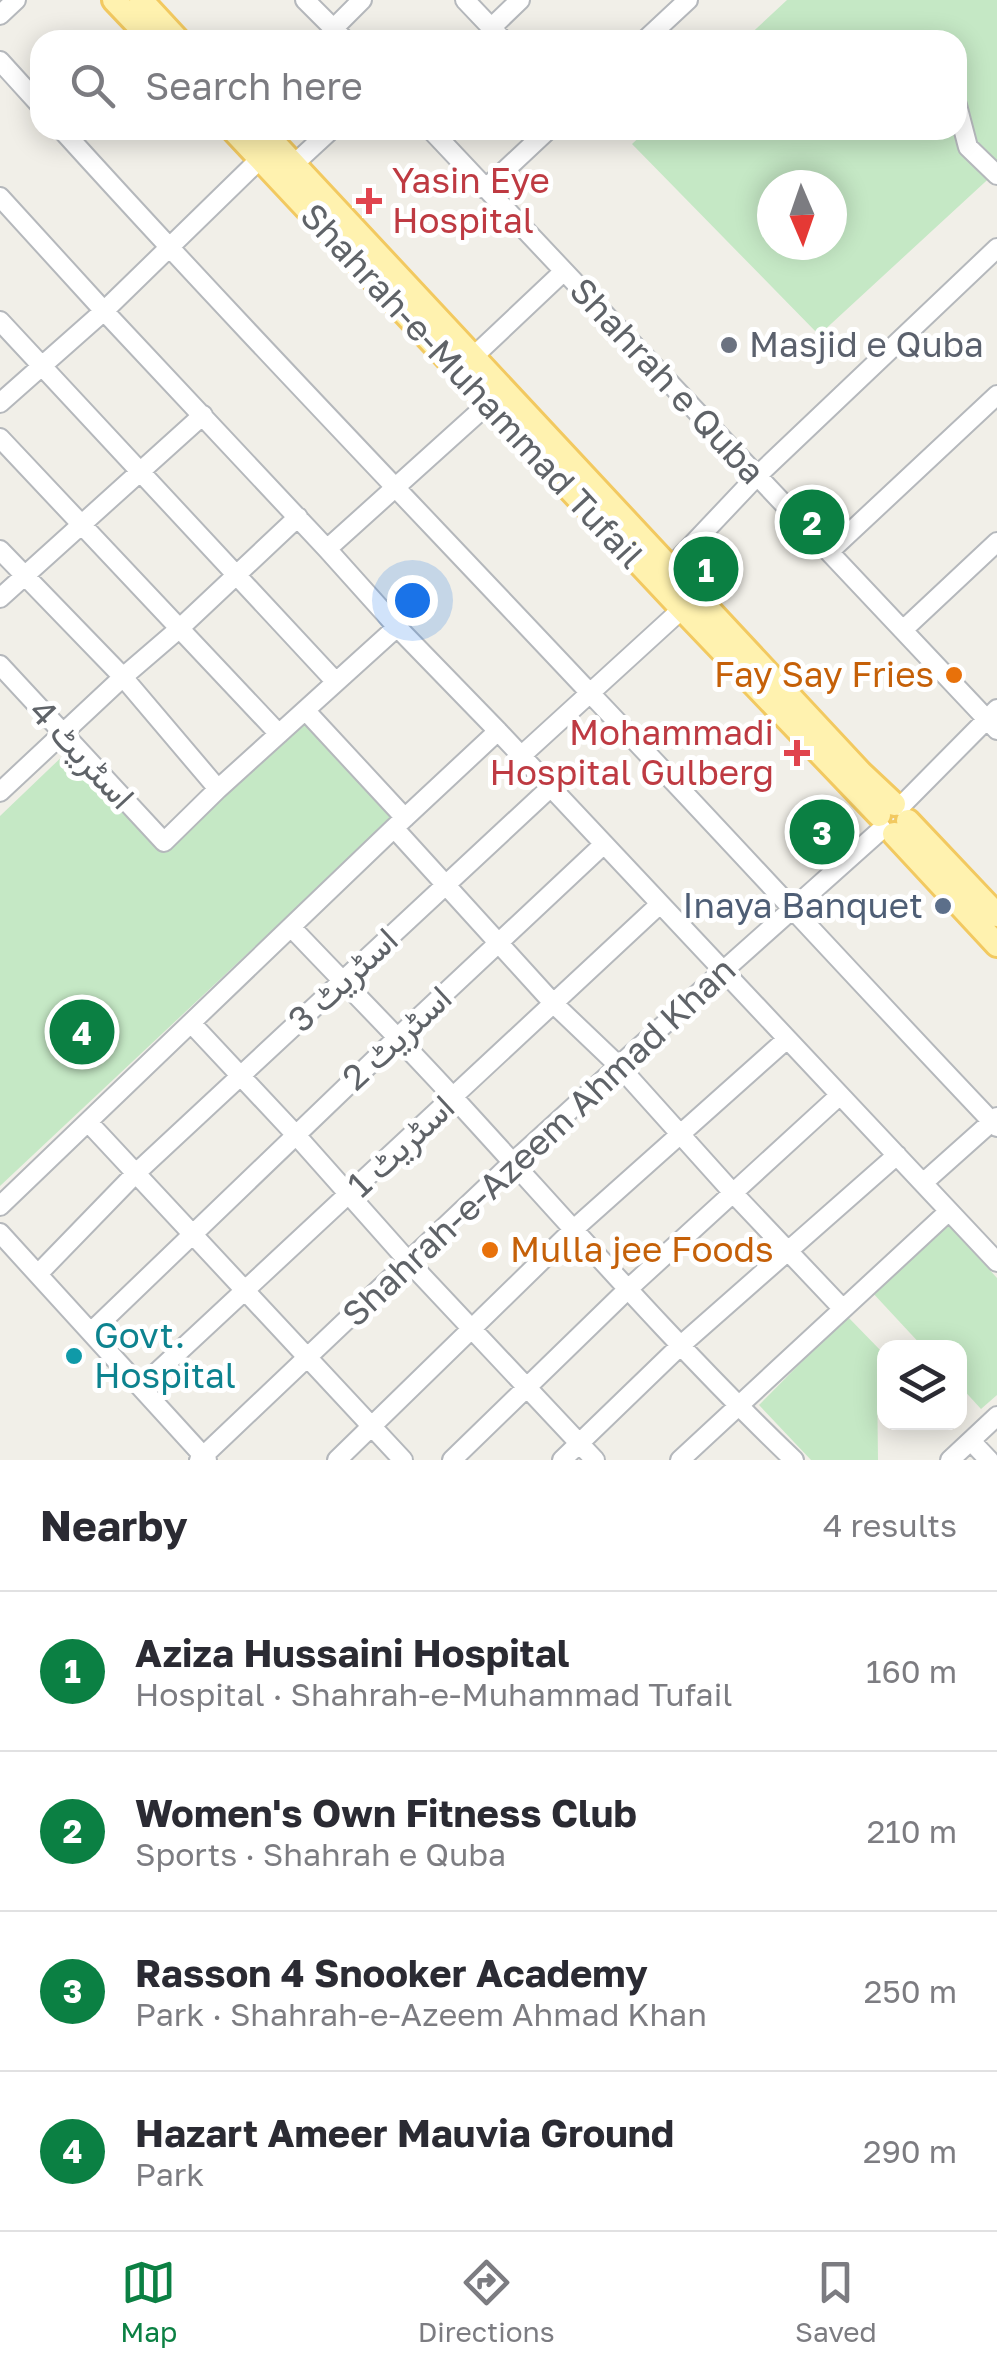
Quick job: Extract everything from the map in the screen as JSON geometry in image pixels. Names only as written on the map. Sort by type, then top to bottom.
[{"type":"main road","points":[[114,0],[142,30]]},
{"type":"main road","points":[[140,0],[168,30]]},
{"type":"main road","name":"Shahrah-e-Muhammad Tufail","points":[[242,140],[682,610],[997,915]]},
{"type":"main road","name":"Shahrah-e-Muhammad Tufail","points":[[271,140],[862,773],[893,818],[997,945]]},
{"type":"street","points":[[0,16],[16,0]]},
{"type":"street","points":[[305,0],[335,30]]},
{"type":"street","points":[[342,30],[362,0]]},
{"type":"street","points":[[465,0],[493,30]]},
{"type":"street","points":[[500,30],[520,0]]},
{"type":"street","points":[[656,30],[688,0]]},
{"type":"street","points":[[0,61],[30,94]]},
{"type":"street","points":[[71,140],[395,489],[995,1122],[923,1184]]},
{"type":"street","points":[[293,165],[320,140]]},
{"type":"street","name":"Shahrah e Quba","points":[[440,140],[903,630],[994,719]]},
{"type":"street","points":[[485,189],[537,140]]},
{"type":"street","points":[[966,140],[968,147],[997,175]]},
{"type":"street","points":[[0,403],[104,311],[259,160]]},
{"type":"street","points":[[3,207],[997,1262]]},
{"type":"street","points":[[670,568],[757,476],[997,248]]},
{"type":"street","points":[[474,356],[563,272]]},
{"type":"street","points":[[0,321],[335,681]]},
{"type":"street","points":[[829,552],[997,395]]},
{"type":"street","points":[[328,549],[489,403]]},
{"type":"street","points":[[0,598],[203,415]]},
{"type":"street","points":[[0,438],[278,734]]},
{"type":"street","points":[[2,787],[298,516]]},
{"type":"street","points":[[903,630],[997,542]]},
{"type":"street","points":[[0,550],[122,677],[218,788],[397,628]]},
{"type":"street","points":[[522,756],[682,610]]},
{"type":"street","name":"اسٹریٹ 4","points":[[0,665],[164,842],[218,788]]},
{"type":"street","points":[[305,710],[499,943],[554,1004],[619,1066],[842,1308]]},
{"type":"street","name":"Shahrah-e-Azeem Ahmad Khan","points":[[203,1459],[408,1261],[893,818],[994,719]]},
{"type":"street","points":[[0,1206],[498,731]]},
{"type":"street","name":"اسٹریٹ 3","points":[[38,1274],[135,1174],[551,787]]},
{"type":"street","name":"اسٹریٹ 2","points":[[91,1332],[604,844]]},
{"type":"street","name":"اسٹریٹ 1","points":[[141,1387],[660,904]]},
{"type":"street","points":[[291,927],[454,1098],[680,1346],[794,1460]]},
{"type":"street","points":[[191,1023],[595,1460]]},
{"type":"street","points":[[337,1460],[574,1230],[787,1039]]},
{"type":"street","points":[[452,1460],[628,1288],[840,1095]]},
{"type":"street","points":[[88,1122],[403,1460]]},
{"type":"street","points":[[562,1460],[680,1346],[897,1155]]},
{"type":"street","points":[[680,1460],[949,1211]]},
{"type":"street","points":[[0,1233],[203,1459]]},
{"type":"street","points":[[950,1460],[997,1416]]},
{"type":"street","points":[[971,1440],[989,1460]]},
{"type":"green space","points":[[787,0],[997,0],[997,171],[819,335],[632,144],[636,140],[967,140],[967,30],[755,30]]},
{"type":"green space","points":[[307,720],[395,815],[0,1186],[0,816],[70,749],[166,849]]},
{"type":"green space","points":[[948,1224],[997,1278],[997,1395],[981,1409],[967,1394],[967,1340],[916,1340],[871,1291]]},
{"type":"green space","points":[[847,1316],[877,1347],[878,1460],[811,1460],[759,1405]]},
{"type":"place","name":"Yasin Eye Hospital","points":[[369,201]]},
{"type":"place","name":"Masjid e Quba","points":[[729,345]]},
{"type":"place","name":"Women's Own Fitness Club","points":[[812,522]]},
{"type":"place","name":"Aziza Hussaini Hospital","points":[[706,569]]},
{"type":"place","name":"Fay Say Fries","points":[[954,675]]},
{"type":"place","name":"Mohammadi Hospital Gulberg","points":[[797,753]]},
{"type":"place","name":"Rasson 4 Snooker Academy","points":[[822,832]]},
{"type":"place","name":"Inaya Banquet","points":[[943,906]]},
{"type":"place","name":"Hazart Ameer Mauvia Ground","points":[[82,1032]]},
{"type":"place","name":"Mulla jee Foods","points":[[490,1250]]},
{"type":"place","name":"Govt. Hospital","points":[[74,1356]]}]
